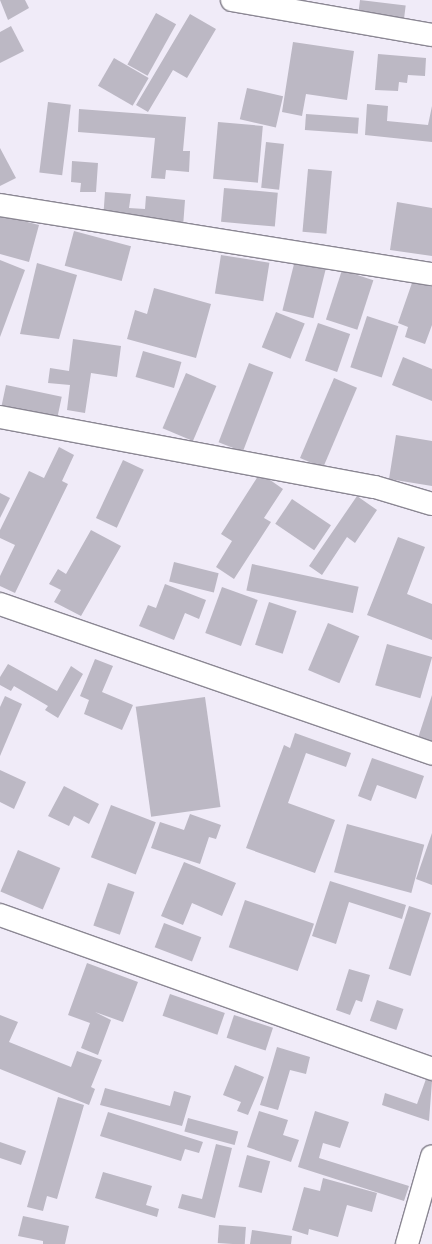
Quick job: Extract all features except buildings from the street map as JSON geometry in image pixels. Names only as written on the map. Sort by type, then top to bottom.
[{"type":"street","points":[[232,0],[432,36]]},
{"type":"street","points":[[0,205],[432,274]]},
{"type":"street","points":[[0,417],[375,487],[432,504]]},
{"type":"street","points":[[0,604],[432,754]]},
{"type":"street","points":[[0,915],[432,1069]]},
{"type":"street","points":[[407,1244],[432,1156]]}]
